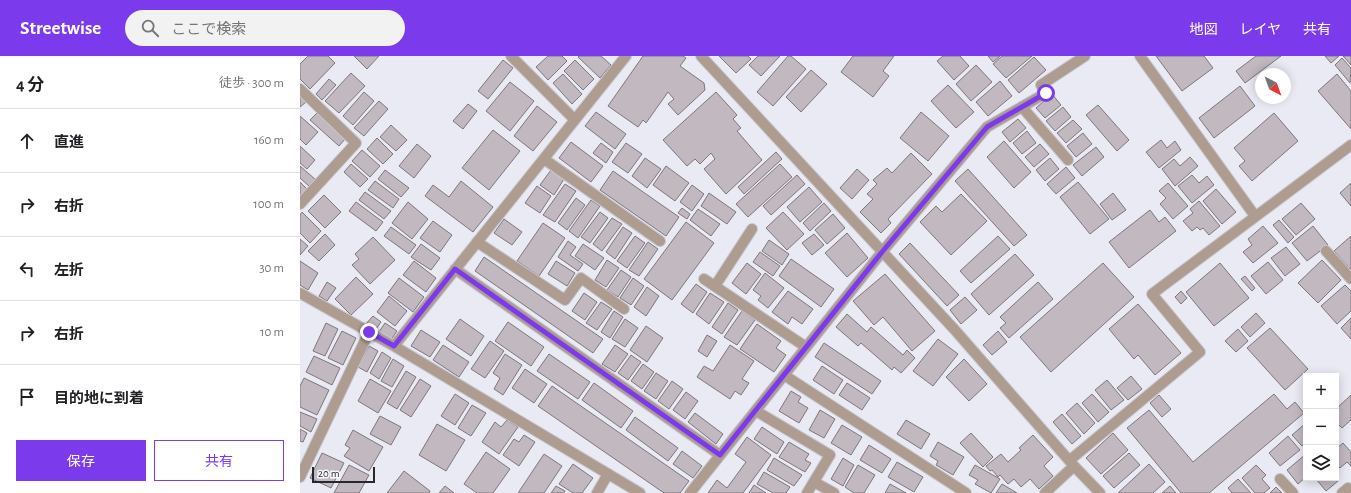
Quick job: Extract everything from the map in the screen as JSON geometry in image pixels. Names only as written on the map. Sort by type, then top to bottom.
[{"type":"street","points":[[511,56],[575,120]]},
{"type":"street","points":[[394,346],[626,56]]},
{"type":"street","points":[[701,56],[954,329],[1100,493]]},
{"type":"street","points":[[690,493],[882,252],[987,127],[1046,93],[1041,85],[1085,56]]},
{"type":"street","points":[[1140,56],[1255,216]]},
{"type":"street","points":[[300,89],[356,143],[300,204]]},
{"type":"street","points":[[1022,106],[1068,160]]},
{"type":"street","points":[[1045,493],[1072,463],[1200,352],[1152,294],[1351,145]]},
{"type":"street","points":[[544,159],[660,241]]},
{"type":"street","points":[[715,286],[752,229]]},
{"type":"street","points":[[477,242],[565,300],[581,278],[624,308]]},
{"type":"street","points":[[1326,251],[1351,279]]},
{"type":"street","points":[[455,269],[720,455]]},
{"type":"street","points":[[704,279],[806,347]]},
{"type":"street","points":[[300,293],[394,346],[640,493]]},
{"type":"street","points":[[300,477],[369,332]]},
{"type":"street","points":[[784,375],[966,493]]},
{"type":"street","points":[[756,411],[830,454],[807,493]]},
{"type":"street","points":[[597,493],[608,474]]},
{"type":"street","points":[[1280,479],[1293,493]]},
{"type":"street","points":[[814,482],[834,493]]},
{"type":"building","points":[[308,56],[328,56],[335,63],[310,89],[300,79],[300,64]]},
{"type":"building","points":[[354,56],[379,56],[367,69]]},
{"type":"building","points":[[548,56],[562,56],[567,61],[548,80],[536,67]]},
{"type":"building","points":[[601,56],[611,65],[600,78],[578,57]]},
{"type":"building","points":[[643,56],[683,56],[686,58],[680,66],[704,83],[705,90],[678,115],[668,104],[674,99],[668,92],[646,123],[643,120],[638,127],[608,106]]},
{"type":"building","points":[[719,56],[748,56],[751,59],[736,73]]},
{"type":"building","points":[[758,56],[780,56],[761,76],[749,65]]},
{"type":"building","points":[[788,56],[791,56],[806,69],[773,106],[757,92]]},
{"type":"building","points":[[853,56],[894,56],[883,71],[889,76],[873,97],[841,72]]},
{"type":"building","points":[[943,56],[960,56],[969,66],[954,80],[937,61]]},
{"type":"building","points":[[988,56],[1000,56],[993,62]]},
{"type":"building","points":[[1002,56],[1032,56],[1006,78],[993,64]]},
{"type":"building","points":[[1156,56],[1204,56],[1213,68],[1182,91]]},
{"type":"building","points":[[1256,56],[1281,56],[1265,68],[1255,68],[1255,76],[1245,83],[1236,71]]},
{"type":"building","points":[[1325,56],[1339,56],[1331,63]]},
{"type":"building","points":[[1343,56],[1351,56],[1351,65]]},
{"type":"building","points":[[1034,57],[1046,70],[1019,93],[1008,80]]},
{"type":"building","points":[[1342,58],[1351,68],[1350,83],[1335,65]]},
{"type":"building","points":[[503,60],[513,68],[488,99],[478,91]]},
{"type":"building","points":[[575,60],[594,79],[583,90],[564,71]]},
{"type":"building","points":[[976,65],[992,82],[971,101],[956,84]]},
{"type":"building","points":[[811,70],[827,84],[801,112],[786,97]]},
{"type":"building","points":[[351,73],[365,86],[339,113],[325,101]]},
{"type":"building","points":[[563,74],[582,94],[572,104],[553,83]]},
{"type":"building","points":[[1337,74],[1351,91],[1351,129],[1318,91]]},
{"type":"building","points":[[329,79],[336,85],[322,100],[316,94]]},
{"type":"building","points":[[1000,81],[1012,96],[988,116],[976,102]]},
{"type":"building","points":[[510,82],[534,101],[510,131],[486,111]]},
{"type":"building","points":[[948,85],[974,112],[956,128],[931,101]]},
{"type":"building","points":[[1240,86],[1255,106],[1214,138],[1199,118]]},
{"type":"building","points":[[364,92],[374,101],[353,125],[343,116]]},
{"type":"building","points":[[716,92],[737,115],[733,119],[741,128],[737,131],[762,160],[726,194],[704,169],[715,159],[711,153],[700,164],[695,159],[687,166],[663,140]]},
{"type":"building","points":[[1052,94],[1061,105],[1045,118],[1036,108]]},
{"type":"building","points":[[300,96],[306,102],[300,107]]},
{"type":"building","points":[[379,101],[388,109],[364,136],[354,128]]},
{"type":"building","points":[[468,104],[477,111],[463,129],[453,121]]},
{"type":"building","points":[[1098,105],[1129,140],[1117,151],[1086,115]]},
{"type":"building","points":[[537,106],[557,122],[533,151],[514,136]]},
{"type":"building","points":[[1063,107],[1071,117],[1055,131],[1046,121]]},
{"type":"building","points":[[318,112],[346,138],[339,146],[310,120]]},
{"type":"building","points":[[596,112],[626,134],[615,149],[585,126]]},
{"type":"building","points":[[921,112],[949,136],[928,161],[900,138]]},
{"type":"building","points":[[1274,113],[1298,141],[1252,181],[1239,166],[1245,161],[1234,148]]},
{"type":"building","points":[[300,116],[318,132],[306,145],[300,139]]},
{"type":"building","points":[[1018,119],[1026,128],[1010,142],[1002,132]]},
{"type":"building","points":[[1073,120],[1082,129],[1066,143],[1057,133]]},
{"type":"building","points":[[391,125],[407,140],[396,151],[380,137]]},
{"type":"building","points":[[493,130],[520,151],[489,190],[462,168]]},
{"type":"building","points":[[1027,131],[1036,143],[1022,154],[1013,143]]},
{"type":"building","points":[[1083,133],[1092,144],[1076,157],[1067,146]]},
{"type":"building","points":[[377,138],[393,154],[383,164],[367,149]]},
{"type":"building","points":[[1161,140],[1167,148],[1175,141],[1181,150],[1159,168],[1146,152]]},
{"type":"building","points":[[1004,141],[1031,172],[1014,188],[987,157]]},
{"type":"building","points":[[571,142],[603,166],[591,182],[559,158]]},
{"type":"building","points":[[601,143],[613,152],[606,163],[593,153]]},
{"type":"building","points":[[626,143],[642,154],[628,173],[612,162]]},
{"type":"building","points":[[417,144],[431,156],[414,178],[399,166]]},
{"type":"building","points":[[1040,144],[1049,154],[1034,167],[1025,157]]},
{"type":"building","points":[[300,146],[315,160],[307,169],[300,163]]},
{"type":"building","points":[[1096,147],[1104,157],[1082,176],[1073,165]]},
{"type":"building","points":[[362,150],[380,166],[370,177],[352,161]]},
{"type":"building","points":[[776,152],[782,159],[744,194],[738,187]]},
{"type":"building","points":[[911,153],[932,174],[888,219],[891,223],[881,233],[860,212],[873,199],[867,194],[877,184],[873,180],[887,168],[892,173]]},
{"type":"building","points":[[1190,157],[1198,166],[1175,186],[1162,169],[1174,159],[1180,166]]},
{"type":"building","points":[[645,158],[661,169],[647,188],[632,176]]},
{"type":"building","points":[[1050,158],[1059,169],[1045,181],[1036,170]]},
{"type":"building","points":[[351,164],[368,179],[360,187],[344,172]]},
{"type":"building","points":[[780,164],[792,177],[748,217],[736,204]]},
{"type":"building","points":[[300,166],[316,180],[310,187],[300,178]]},
{"type":"building","points":[[666,166],[689,183],[675,201],[653,185]]},
{"type":"building","points":[[1066,167],[1075,178],[1056,194],[1047,184]]},
{"type":"building","points":[[857,169],[869,180],[852,199],[840,188]]},
{"type":"building","points":[[968,169],[1027,235],[1014,246],[955,181]]},
{"type":"building","points":[[385,170],[409,188],[401,197],[378,179]]},
{"type":"building","points":[[551,170],[564,179],[554,195],[540,185]]},
{"type":"building","points":[[613,171],[679,217],[666,236],[600,190]]},
{"type":"building","points":[[797,175],[805,184],[771,215],[763,206]]},
{"type":"building","points":[[1192,175],[1199,183],[1207,176],[1214,185],[1192,203],[1178,186]]},
{"type":"building","points":[[375,181],[399,199],[393,208],[368,190]]},
{"type":"building","points":[[461,181],[493,207],[473,232],[425,196],[433,185],[449,197]]},
{"type":"building","points":[[300,182],[308,190],[302,197],[300,195]]},
{"type":"building","points":[[1078,182],[1109,219],[1090,234],[1060,197]]},
{"type":"building","points":[[1168,183],[1188,206],[1173,219],[1160,204],[1166,198],[1159,191]]},
{"type":"building","points":[[1351,183],[1351,206],[1340,193]]},
{"type":"building","points":[[565,184],[576,191],[555,222],[543,215]]},
{"type":"building","points":[[692,185],[704,194],[692,211],[680,202]]},
{"type":"building","points":[[537,186],[551,196],[540,213],[525,203]]},
{"type":"building","points":[[809,187],[822,202],[800,222],[787,207]]},
{"type":"building","points":[[1216,189],[1236,212],[1222,224],[1203,201]]},
{"type":"building","points":[[365,192],[391,211],[384,219],[359,200]]},
{"type":"building","points":[[709,193],[736,212],[727,224],[701,206]]},
{"type":"building","points":[[1113,193],[1126,210],[1112,220],[1100,204]]},
{"type":"building","points":[[961,194],[987,221],[951,255],[920,222],[936,206],[942,212]]},
{"type":"building","points":[[324,195],[341,212],[325,228],[308,211]]},
{"type":"building","points":[[576,198],[585,205],[567,230],[558,223]]},
{"type":"building","points":[[591,200],[600,206],[578,238],[569,231]]},
{"type":"building","points":[[1199,201],[1220,226],[1209,235],[1203,228],[1200,230],[1197,227],[1192,231],[1183,221],[1193,213],[1190,209]]},
{"type":"building","points":[[356,202],[383,222],[376,231],[349,211]]},
{"type":"building","points":[[408,202],[428,219],[412,239],[392,223]]},
{"type":"building","points":[[824,203],[831,211],[810,231],[803,223]]},
{"type":"building","points":[[1301,203],[1315,219],[1296,235],[1282,219]]},
{"type":"building","points":[[682,208],[690,214],[687,219],[678,213]]},
{"type":"building","points":[[698,209],[720,224],[711,236],[690,220]]},
{"type":"building","points":[[1150,210],[1159,222],[1165,217],[1176,231],[1129,268],[1109,242]]},
{"type":"building","points":[[302,212],[321,231],[310,243],[300,233],[300,215]]},
{"type":"building","points":[[600,212],[608,218],[590,243],[581,237]]},
{"type":"building","points":[[783,212],[804,234],[787,250],[766,228]]},
{"type":"building","points":[[833,214],[845,228],[827,244],[815,230]]},
{"type":"building","points":[[612,218],[622,224],[602,251],[593,244]]},
{"type":"building","points":[[504,219],[522,232],[512,245],[494,233]]},
{"type":"building","points":[[1279,220],[1294,237],[1288,243],[1273,225]]},
{"type":"building","points":[[433,221],[452,235],[440,252],[420,238]]},
{"type":"building","points":[[686,222],[714,243],[672,300],[644,279]]},
{"type":"building","points":[[543,223],[565,238],[539,276],[517,261]]},
{"type":"building","points":[[1263,226],[1278,243],[1253,263],[1243,252],[1252,245],[1248,239]]},
{"type":"building","points":[[1313,226],[1328,245],[1307,261],[1292,243]]},
{"type":"building","points":[[391,227],[416,245],[409,254],[384,236]]},
{"type":"building","points":[[623,227],[632,233],[615,259],[606,252]]},
{"type":"building","points":[[847,233],[868,258],[847,277],[825,253]]},
{"type":"building","points":[[325,234],[335,245],[319,261],[308,251]]},
{"type":"building","points":[[814,234],[824,245],[812,255],[802,243]]},
{"type":"building","points":[[635,236],[645,243],[627,268],[617,261]]},
{"type":"building","points":[[998,236],[1010,249],[971,283],[960,271]]},
{"type":"building","points":[[1351,236],[1351,270],[1334,251]]},
{"type":"building","points":[[373,237],[395,260],[370,284],[352,265],[359,259],[355,254]]},
{"type":"building","points":[[300,239],[308,246],[300,255]]},
{"type":"building","points":[[769,240],[789,254],[782,265],[762,251]]},
{"type":"building","points":[[568,241],[576,247],[570,255],[583,264],[578,271],[558,257]]},
{"type":"building","points":[[648,242],[658,249],[639,276],[629,270]]},
{"type":"building","points":[[910,243],[959,295],[947,306],[899,254]]},
{"type":"building","points":[[421,244],[440,258],[431,270],[411,257]]},
{"type":"building","points":[[583,244],[604,258],[595,270],[575,256]]},
{"type":"building","points":[[1286,247],[1300,264],[1285,276],[1271,258]]},
{"type":"building","points":[[760,252],[780,266],[773,276],[753,262]]},
{"type":"building","points":[[1015,254],[1034,275],[989,315],[971,294]]},
{"type":"building","points":[[484,257],[603,339],[593,353],[475,271]]},
{"type":"building","points":[[791,259],[834,289],[821,307],[779,276]]},
{"type":"building","points":[[607,260],[619,268],[606,287],[595,280]]},
{"type":"building","points":[[1322,260],[1341,280],[1318,303],[1298,283]]},
{"type":"building","points":[[300,261],[318,273],[308,290],[300,285]]},
{"type":"building","points":[[414,261],[436,278],[426,292],[403,275]]},
{"type":"building","points":[[556,261],[575,273],[567,286],[548,274]]},
{"type":"building","points":[[1268,262],[1283,280],[1266,294],[1251,276]]},
{"type":"building","points":[[747,263],[761,274],[746,294],[732,283]]},
{"type":"building","points":[[1103,263],[1134,297],[1051,372],[1020,337]]},
{"type":"building","points":[[1220,263],[1249,298],[1214,326],[1186,292]]},
{"type":"building","points":[[621,270],[631,277],[618,297],[607,290]]},
{"type":"building","points":[[765,273],[784,288],[768,308],[758,300],[761,296],[753,290]]},
{"type":"building","points":[[885,274],[935,331],[912,351],[883,317],[874,325],[853,301]]},
{"type":"building","points":[[1245,276],[1255,288],[1252,291],[1241,279]]},
{"type":"building","points":[[356,277],[373,294],[351,315],[335,299]]},
{"type":"building","points":[[399,278],[424,297],[413,312],[388,293]]},
{"type":"building","points":[[633,278],[644,286],[631,305],[620,298]]},
{"type":"building","points":[[327,282],[336,288],[327,301],[319,296]]},
{"type":"building","points":[[1038,282],[1053,299],[1009,338],[1000,328],[1006,323],[1000,317]]},
{"type":"building","points":[[696,284],[707,292],[693,313],[681,304]]},
{"type":"building","points":[[1345,285],[1351,291],[1351,311],[1337,324],[1321,306]]},
{"type":"building","points":[[647,287],[659,296],[646,316],[634,307]]},
{"type":"building","points":[[788,291],[813,309],[802,324],[792,317],[788,324],[772,312]]},
{"type":"building","points":[[1181,291],[1187,298],[1181,304],[1175,297]]},
{"type":"building","points":[[584,293],[597,302],[585,320],[572,311]]},
{"type":"building","points":[[710,293],[724,302],[709,324],[696,314]]},
{"type":"building","points":[[389,296],[407,311],[395,326],[377,312]]},
{"type":"building","points":[[965,297],[977,310],[961,324],[950,310]]},
{"type":"building","points":[[601,302],[612,309],[597,330],[586,323]]},
{"type":"building","points":[[728,303],[738,310],[722,334],[712,327]]},
{"type":"building","points":[[1138,304],[1181,353],[1155,375],[1138,355],[1134,359],[1109,329]]},
{"type":"building","points":[[614,311],[623,317],[610,338],[601,332]]},
{"type":"building","points":[[742,311],[755,320],[737,345],[724,337]]},
{"type":"building","points":[[1256,313],[1265,323],[1250,337],[1241,327]]},
{"type":"building","points":[[847,314],[867,332],[871,327],[903,355],[907,350],[915,358],[901,373],[894,367],[892,370],[861,343],[858,346],[836,327]]},
{"type":"building","points":[[373,316],[381,322],[374,332],[365,325]]},
{"type":"building","points":[[1351,318],[1351,339],[1341,328]]},
{"type":"building","points":[[460,319],[484,336],[471,356],[446,339]]},
{"type":"building","points":[[625,319],[638,328],[625,347],[612,339]]},
{"type":"building","points":[[508,322],[544,347],[531,366],[495,341]]},
{"type":"building","points":[[326,323],[338,329],[325,356],[313,351]]},
{"type":"building","points":[[385,323],[397,331],[391,340],[379,332]]},
{"type":"building","points":[[757,324],[781,341],[776,348],[786,355],[774,372],[740,349]]},
{"type":"building","points":[[646,326],[663,338],[647,362],[630,350]]},
{"type":"building","points":[[1270,328],[1308,369],[1285,390],[1247,348]]},
{"type":"building","points":[[1238,329],[1248,341],[1236,352],[1225,341]]},
{"type":"building","points":[[421,330],[440,342],[430,357],[411,346]]},
{"type":"building","points":[[342,331],[356,338],[343,365],[328,358]]},
{"type":"building","points":[[998,331],[1007,342],[992,355],[983,345]]},
{"type":"building","points":[[707,335],[717,341],[707,357],[698,351]]},
{"type":"building","points":[[938,339],[958,354],[933,386],[913,371]]},
{"type":"building","points":[[490,341],[504,351],[485,378],[471,369]]},
{"type":"building","points":[[824,343],[881,381],[872,394],[815,357]]},
{"type":"building","points":[[443,345],[469,362],[459,377],[433,360]]},
{"type":"building","points":[[615,345],[628,354],[615,372],[602,364]]},
{"type":"building","points":[[730,345],[754,361],[742,379],[749,383],[741,395],[735,391],[730,399],[697,377],[704,366],[713,371]]},
{"type":"building","points":[[369,346],[378,351],[367,372],[358,367]]},
{"type":"building","points":[[382,352],[391,358],[379,379],[370,373]]},
{"type":"building","points":[[505,354],[522,365],[503,395],[494,389],[500,378],[493,373]]},
{"type":"building","points":[[549,354],[590,382],[578,399],[537,371]]},
{"type":"building","points":[[631,355],[641,362],[628,380],[618,373]]},
{"type":"building","points":[[314,356],[340,368],[332,385],[306,372]]},
{"type":"building","points":[[393,359],[404,366],[392,387],[381,381]]},
{"type":"building","points":[[964,359],[987,384],[969,401],[946,377]]},
{"type":"building","points":[[643,364],[654,372],[642,389],[631,381]]},
{"type":"building","points":[[822,366],[843,380],[834,394],[813,380]]},
{"type":"building","points":[[525,369],[547,384],[534,403],[512,388]]},
{"type":"building","points":[[406,371],[416,377],[397,409],[387,403]]},
{"type":"building","points":[[656,373],[668,381],[656,399],[644,391]]},
{"type":"building","points":[[1131,376],[1142,389],[1128,400],[1117,388]]},
{"type":"building","points":[[304,378],[329,390],[317,415],[300,407],[300,386]]},
{"type":"building","points":[[370,379],[391,391],[378,413],[358,401]]},
{"type":"building","points":[[420,379],[431,386],[411,417],[400,410]]},
{"type":"building","points":[[1107,380],[1124,400],[1111,410],[1095,390]]},
{"type":"building","points":[[672,381],[683,389],[669,409],[658,401]]},
{"type":"building","points":[[594,383],[633,411],[621,428],[582,400]]},
{"type":"building","points":[[847,383],[870,398],[862,410],[839,395]]},
{"type":"building","points":[[552,386],[689,481],[680,493],[664,493],[538,406]]},
{"type":"building","points":[[791,391],[801,397],[798,402],[808,408],[799,423],[779,411]]},
{"type":"building","points":[[686,392],[698,401],[685,419],[673,410]]},
{"type":"building","points":[[455,394],[469,403],[455,425],[441,416]]},
{"type":"building","points":[[1092,394],[1109,412],[1098,422],[1082,403]]},
{"type":"building","points":[[1274,394],[1287,409],[1295,402],[1303,412],[1303,414],[1209,493],[1181,493],[1127,428],[1149,410],[1193,462]]},
{"type":"building","points":[[1159,395],[1171,409],[1162,417],[1150,403]]},
{"type":"building","points":[[1351,395],[1351,420],[1342,428],[1339,425],[1339,406]]},
{"type":"building","points":[[1077,403],[1095,423],[1084,434],[1066,413]]},
{"type":"building","points":[[472,405],[486,413],[471,436],[458,428]]},
{"type":"building","points":[[820,410],[835,419],[824,438],[809,430]]},
{"type":"building","points":[[300,412],[317,419],[311,432],[300,426]]},
{"type":"building","points":[[695,413],[723,434],[716,444],[688,422]]},
{"type":"building","points":[[1062,414],[1081,436],[1072,444],[1053,422]]},
{"type":"building","points":[[380,416],[401,427],[391,445],[370,434]]},
{"type":"building","points":[[635,417],[678,448],[668,461],[626,430]]},
{"type":"building","points":[[507,420],[518,427],[499,454],[482,442],[495,422],[501,427]]},
{"type":"building","points":[[906,420],[930,434],[921,449],[897,434]]},
{"type":"building","points":[[437,424],[465,440],[446,471],[419,455]]},
{"type":"building","points":[[842,425],[862,437],[851,455],[831,443]]},
{"type":"building","points":[[1303,426],[1303,445],[1302,446],[1292,435]]},
{"type":"building","points":[[762,427],[784,442],[777,454],[754,439]]},
{"type":"building","points":[[300,429],[307,433],[303,442],[300,441]]},
{"type":"building","points":[[353,430],[383,447],[369,471],[344,456],[350,448],[345,445]]},
{"type":"building","points":[[971,433],[993,457],[983,467],[960,443]]},
{"type":"building","points":[[1113,433],[1128,450],[1101,474],[1086,458]]},
{"type":"building","points":[[524,435],[535,442],[519,466],[503,455],[514,439],[519,442]]},
{"type":"building","points":[[1033,435],[1053,457],[1044,466],[1053,476],[1039,489],[1030,479],[1021,487],[1014,479],[1008,484],[1000,475],[998,477],[986,466],[1001,454],[1008,462],[1021,450],[1019,448]]},
{"type":"building","points":[[1288,436],[1300,450],[1280,466],[1269,453]]},
{"type":"building","points":[[747,437],[771,455],[743,493],[708,493],[717,480],[727,488],[746,462],[735,454]]},
{"type":"building","points":[[789,442],[809,454],[805,460],[811,463],[805,472],[779,457]]},
{"type":"building","points":[[938,442],[964,457],[953,475],[936,465],[938,461],[930,456]]},
{"type":"building","points":[[1343,443],[1351,452],[1351,466],[1347,462],[1340,468],[1339,467],[1339,446]]},
{"type":"building","points":[[869,445],[891,459],[882,473],[860,460]]},
{"type":"building","points":[[682,451],[702,466],[693,478],[673,464]]},
{"type":"building","points":[[486,452],[510,469],[493,493],[477,493],[464,484]]},
{"type":"building","points":[[322,453],[344,463],[331,488],[310,478]]},
{"type":"building","points":[[1129,453],[1140,465],[1114,488],[1103,476]]},
{"type":"building","points":[[544,454],[562,466],[544,493],[518,493]]},
{"type":"building","points":[[1303,457],[1303,480],[1298,484],[1287,470]]},
{"type":"building","points":[[774,458],[802,475],[794,486],[767,470]]},
{"type":"building","points":[[843,458],[854,465],[843,486],[831,479]]},
{"type":"building","points":[[897,462],[923,477],[914,492],[888,477]]},
{"type":"building","points":[[573,464],[593,478],[582,493],[573,493],[559,484]]},
{"type":"building","points":[[1149,464],[1165,482],[1153,493],[1118,493]]},
{"type":"building","points":[[349,465],[369,475],[359,493],[334,493]]},
{"type":"building","points":[[858,465],[875,475],[864,493],[854,493],[845,487]]},
{"type":"building","points":[[975,465],[1000,479],[991,493],[975,484],[978,480],[969,475]]},
{"type":"building","points":[[1256,465],[1266,475],[1262,479],[1270,488],[1264,493],[1255,493],[1242,478]]},
{"type":"building","points":[[404,471],[430,491],[429,493],[387,493]]},
{"type":"building","points":[[764,472],[790,487],[786,493],[773,493],[757,484]]},
{"type":"building","points":[[1238,479],[1251,493],[1232,493],[1228,488]]},
{"type":"building","points":[[1318,481],[1338,481],[1326,491]]},
{"type":"building","points":[[890,484],[906,493],[885,493]]},
{"type":"building","points":[[1002,484],[1017,493],[996,493]]},
{"type":"building","points":[[754,485],[766,493],[749,493]]},
{"type":"building","points":[[445,486],[454,493],[439,493]]},
{"type":"building","points":[[556,486],[565,491],[564,493],[551,493]]},
{"type":"building","points":[[1170,486],[1176,493],[1162,493]]},
{"type":"building","points":[[1276,487],[1282,493],[1270,493]]},
{"type":"route","points":[[369,332],[394,346],[455,269],[720,455],[882,252],[987,127],[1046,93]]}]
